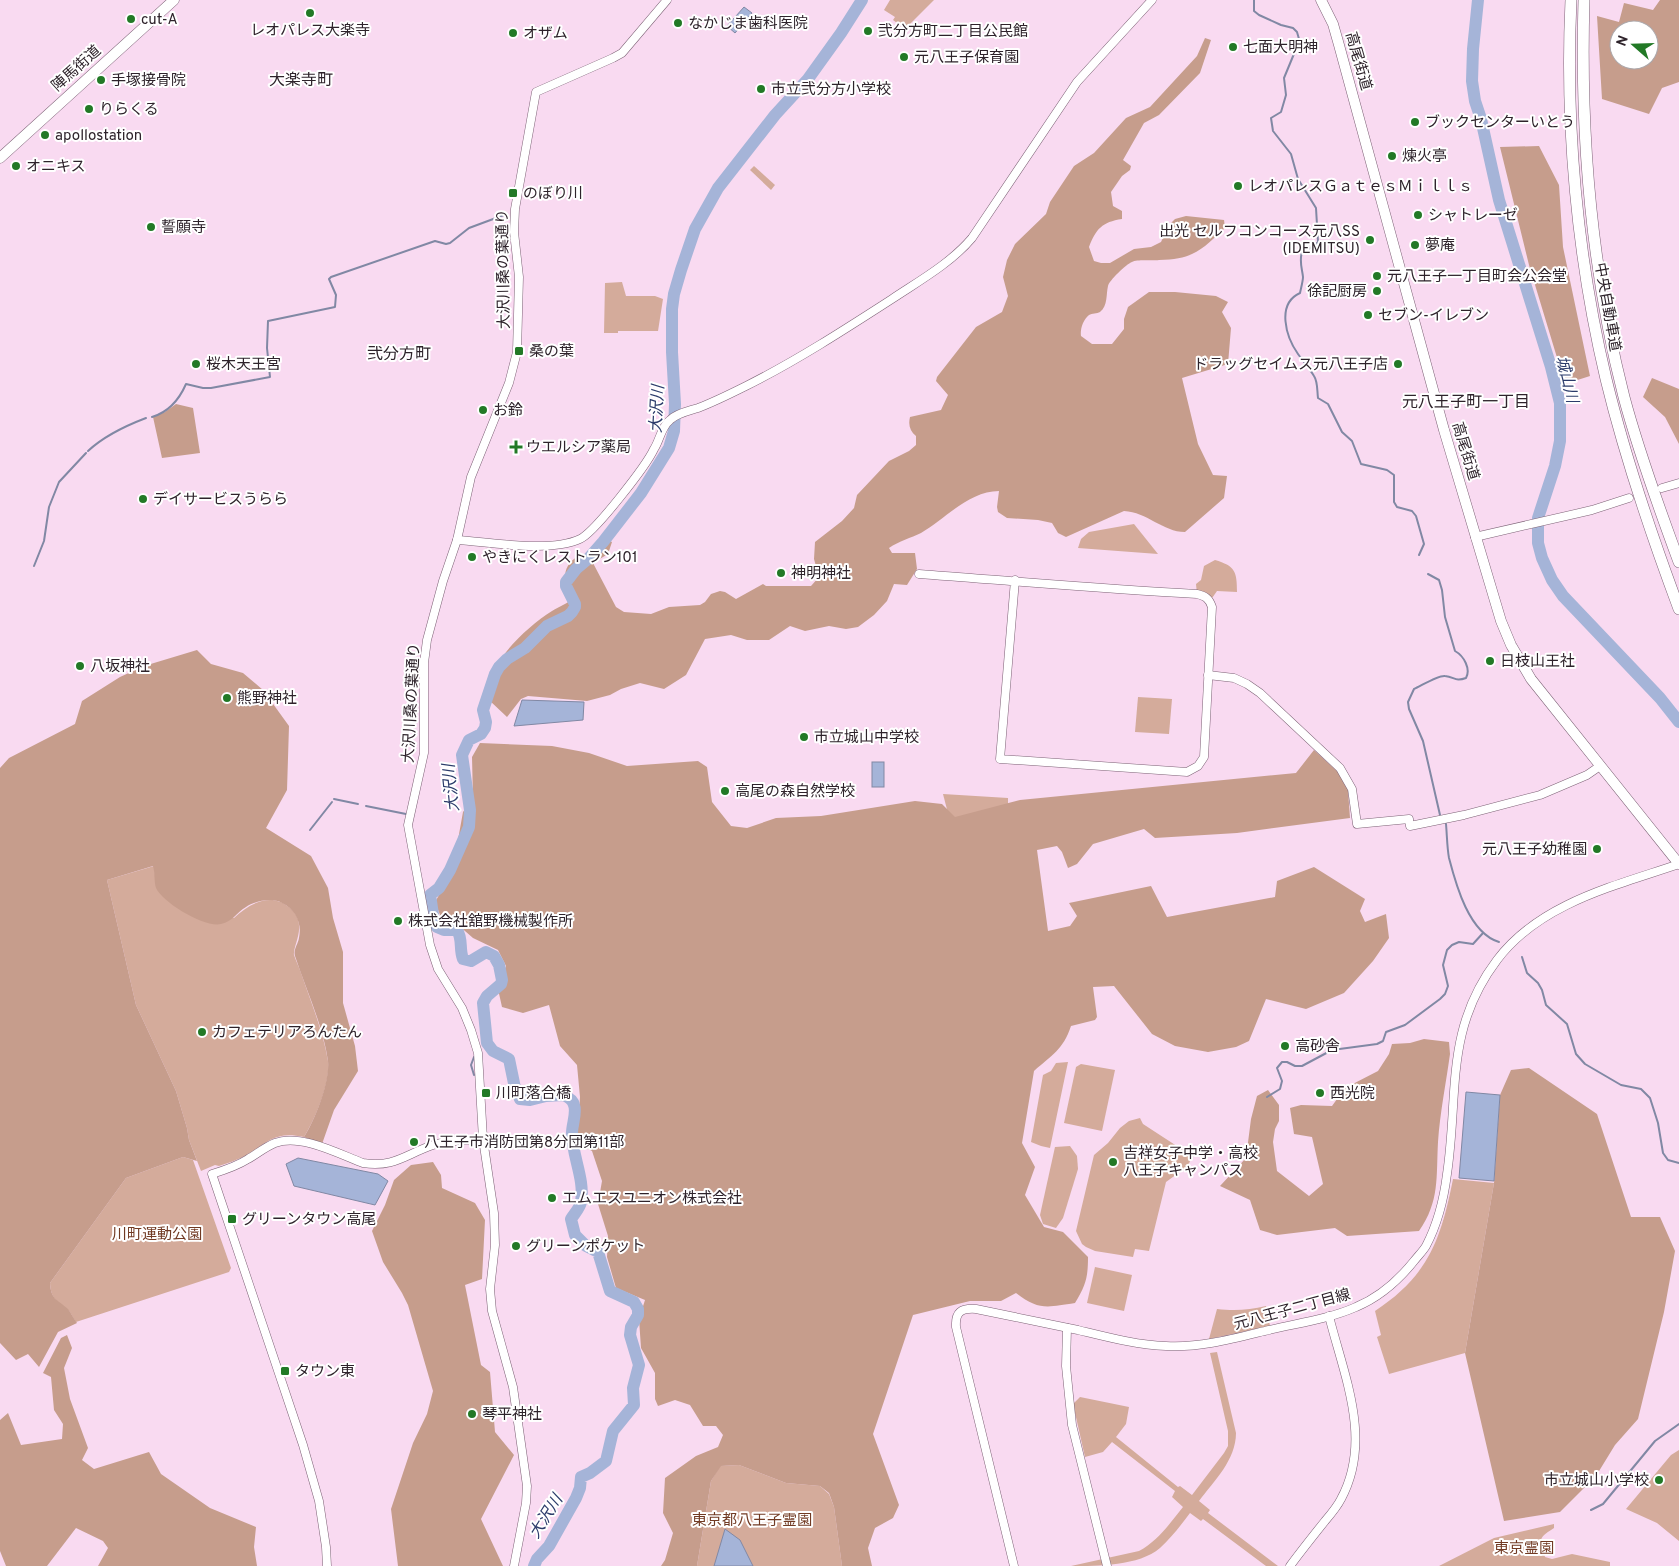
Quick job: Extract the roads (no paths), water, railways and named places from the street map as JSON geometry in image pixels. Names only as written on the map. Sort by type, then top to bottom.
[{"type":"highway","name":"中央自動車道","points":[[1571,0],[1569,90],[1574,167],[1591,306],[1606,379],[1626,451],[1644,511],[1679,609]]},
{"type":"highway","name":"中央自動車道","points":[[1584,0],[1583,104],[1587,170],[1596,250],[1608,326],[1624,397],[1644,465],[1679,562]]},
{"type":"main road","name":"陣馬街道","points":[[0,158],[174,0]]},
{"type":"main road","name":"高尾街道","points":[[1321,0],[1333,24],[1346,67],[1444,430],[1501,622],[1516,653],[1534,683],[1679,864]]},
{"type":"street","name":"大沢川桑の葉通り","points":[[514,1566],[528,1486],[513,1387],[492,1312],[490,1289],[495,1245],[494,1212],[483,1139],[478,1053],[462,1008],[438,968],[430,945],[408,824],[424,753],[425,654],[443,581],[457,540],[470,477],[509,383],[517,352],[519,277],[514,232],[514,209],[536,92],[622,53],[667,0]]},
{"type":"street","points":[[457,540],[540,546],[559,545],[583,538],[647,462],[669,420],[720,399],[823,344],[907,290],[957,254],[972,238],[1077,82],[1152,0]]},
{"type":"street","points":[[1662,488],[1679,483]]},
{"type":"street","points":[[1475,537],[1592,510],[1629,498]]},
{"type":"street","points":[[919,574],[1015,580],[1197,594],[1205,596],[1210,601],[1212,607],[1204,757],[1198,766],[1187,772],[1000,759],[1015,580]]},
{"type":"street","points":[[1208,675],[1234,678],[1260,693],[1340,768],[1352,789],[1357,824],[1409,819],[1410,826],[1464,815],[1540,795],[1587,775],[1600,766]]},
{"type":"street","name":"元八王子二丁目線","points":[[1014,1566],[956,1327],[956,1319],[960,1312],[966,1308],[976,1309],[1135,1343],[1192,1346],[1234,1339],[1329,1316],[1356,1308],[1381,1294],[1401,1277],[1426,1247],[1440,1209],[1447,1174],[1455,1065],[1460,1036],[1478,988],[1497,960],[1533,925],[1571,902],[1679,864]]},
{"type":"street","points":[[327,1566],[319,1501],[306,1454],[212,1174],[235,1166],[280,1141],[293,1140],[304,1142],[363,1163],[373,1164],[400,1160],[436,1144],[483,1139]]},
{"type":"street","points":[[1290,1566],[1341,1501],[1354,1462],[1356,1426],[1348,1385],[1329,1316]]},
{"type":"street","points":[[1067,1328],[1066,1366],[1072,1425],[1107,1566]]},
{"type":"water","points":[[744,7],[752,13],[735,33],[727,26]]},
{"type":"water","points":[[522,700],[584,702],[583,720],[514,726]]},
{"type":"water","points":[[872,762],[884,762],[884,787],[872,787]]},
{"type":"water","points":[[1466,1092],[1500,1095],[1494,1181],[1459,1178]]},
{"type":"water","points":[[298,1158],[378,1174],[388,1181],[375,1205],[294,1186],[286,1164]]},
{"type":"water","points":[[725,1529],[740,1540],[753,1566],[714,1566]]},
{"type":"waterway","name":"大沢川","points":[[534,1566],[537,1559],[549,1546],[576,1498],[580,1488],[581,1477],[606,1461],[613,1431],[634,1405],[633,1388],[639,1365],[630,1335],[631,1327],[638,1315],[638,1309],[634,1302],[610,1291],[598,1252],[586,1246],[575,1235],[571,1219],[578,1209],[582,1193],[573,1142],[572,1130],[575,1111],[573,1103],[563,1095],[546,1096],[530,1100],[520,1099],[515,1088],[509,1059],[493,1051],[487,1043],[483,1003],[487,996],[501,984],[499,965],[494,956],[486,952],[471,961],[463,959],[460,937],[457,930],[444,930],[437,927],[434,921],[430,895],[439,888],[450,870],[469,827],[470,810],[462,755],[469,740],[481,734],[485,728],[486,722],[483,710],[495,674],[507,659],[525,648],[547,626],[568,616],[572,612],[575,604],[566,586],[566,582],[603,542],[641,493],[669,448],[674,431],[675,404],[672,309],[674,294],[695,229],[718,188],[775,115],[808,79],[862,0]]},
{"type":"waterway","points":[[1254,0],[1254,11],[1259,15],[1293,28],[1297,32],[1299,39],[1284,78],[1286,95],[1281,112],[1271,118],[1273,131],[1291,154],[1298,179],[1316,208],[1318,242],[1302,252],[1302,283],[1300,293],[1288,305],[1285,321],[1287,330],[1298,354],[1315,378],[1318,398],[1328,404],[1342,432],[1352,441],[1361,464],[1387,470],[1394,475],[1394,502],[1397,507],[1412,511],[1416,516],[1424,544],[1419,555]]},
{"type":"waterway","name":"城山川","points":[[1478,0],[1472,81],[1475,101],[1481,119],[1499,200],[1551,367],[1560,403],[1560,441],[1555,466],[1538,518],[1538,543],[1542,558],[1552,580],[1563,596],[1660,698],[1679,722]]},
{"type":"waterway","points":[[152,417],[173,405],[186,384],[211,388],[270,377],[267,348],[268,321],[335,307],[336,295],[329,279],[331,277],[435,241],[446,244],[450,243],[469,228],[504,215]]},
{"type":"waterway","points":[[88,451],[115,432],[146,418]]},
{"type":"waterway","points":[[34,566],[44,541],[49,507],[59,482],[86,453]]},
{"type":"waterway","points":[[1428,574],[1439,580],[1445,617],[1455,651],[1464,659],[1468,671],[1466,678],[1457,679],[1442,676],[1414,689],[1408,702],[1409,709],[1423,741],[1440,815]]},
{"type":"waterway","points":[[334,799],[358,804]]},
{"type":"waterway","points":[[310,830],[332,802]]},
{"type":"waterway","points":[[366,806],[406,814]]},
{"type":"waterway","points":[[1446,824],[1449,858],[1465,907],[1480,929],[1489,937],[1499,942]]},
{"type":"waterway","points":[[1267,1097],[1280,1089],[1282,1081],[1277,1068],[1282,1062],[1302,1066],[1332,1050],[1377,1044],[1383,1041],[1386,1032],[1405,1025],[1440,999],[1445,994],[1448,986],[1443,965],[1447,950],[1459,942],[1473,944],[1483,933]]},
{"type":"waterway","points":[[1522,957],[1527,973],[1538,983],[1542,990],[1546,1005],[1567,1024],[1576,1054],[1585,1064],[1621,1085],[1641,1089],[1650,1098],[1658,1123],[1663,1153],[1668,1160],[1679,1163]]},
{"type":"waterway","points":[[474,1057],[471,1065],[474,1075]]},
{"type":"waterway","points":[[1591,1510],[1603,1504],[1655,1441],[1679,1424]]},
{"type":"place","name":"レオパレス大楽寺","points":[[310,13]]},
{"type":"place","name":"cut-A","points":[[131,19]]},
{"type":"place","name":"なかじま歯科医院","points":[[678,23]]},
{"type":"place","name":"弐分方町二丁目公民館","points":[[868,31]]},
{"type":"place","name":"オザム","points":[[513,33]]},
{"type":"place","name":"七面大明神","points":[[1233,47]]},
{"type":"place","name":"元八王子保育園","points":[[904,57]]},
{"type":"place","name":"手塚接骨院","points":[[101,80]]},
{"type":"place","name":"市立弐分方小学校","points":[[761,89]]},
{"type":"place","name":"りらくる","points":[[89,109]]},
{"type":"place","name":"ブックセンターいとう","points":[[1415,122]]},
{"type":"place","name":"apollostation","points":[[45,135]]},
{"type":"place","name":"煉火亭","points":[[1392,156]]},
{"type":"place","name":"オニキス","points":[[16,166]]},
{"type":"place","name":"レオパレスＧａｔｅｓＭｉｌｌｓ","points":[[1238,186]]},
{"type":"place","name":"のぼり川","points":[[513,193]]},
{"type":"place","name":"シャトレーゼ","points":[[1418,215]]},
{"type":"place","name":"誓願寺","points":[[151,227]]},
{"type":"place","name":"出光 セルフコンコース元八SS (IDEMITSU)","points":[[1370,240]]},
{"type":"place","name":"夢庵","points":[[1415,245]]},
{"type":"place","name":"元八王子一丁目町会公会堂","points":[[1377,276]]},
{"type":"place","name":"徐記厨房","points":[[1377,291]]},
{"type":"place","name":"セブン-イレブン","points":[[1368,315]]},
{"type":"place","name":"桑の葉","points":[[519,351]]},
{"type":"place","name":"桜木天王宮","points":[[196,364]]},
{"type":"place","name":"ドラッグセイムス元八王子店","points":[[1398,364]]},
{"type":"place","name":"お鈴","points":[[483,410]]},
{"type":"place","name":"ウエルシア薬局","points":[[516,447]]},
{"type":"place","name":"デイサービスうらら","points":[[143,499]]},
{"type":"place","name":"やきにくレストラン101","points":[[472,557]]},
{"type":"place","name":"神明神社","points":[[781,573]]},
{"type":"place","name":"日枝山王社","points":[[1490,661]]},
{"type":"place","name":"八坂神社","points":[[80,666]]},
{"type":"place","name":"熊野神社","points":[[227,698]]},
{"type":"place","name":"市立城山中学校","points":[[804,737]]},
{"type":"place","name":"高尾の森自然学校","points":[[725,791]]},
{"type":"place","name":"元八王子幼稚園","points":[[1597,849]]},
{"type":"place","name":"株式会社舘野機械製作所","points":[[398,921]]},
{"type":"place","name":"カフェテリアろんたん","points":[[202,1032]]},
{"type":"place","name":"高砂舎","points":[[1285,1046]]},
{"type":"place","name":"川町落合橋","points":[[486,1093]]},
{"type":"place","name":"西光院","points":[[1320,1093]]},
{"type":"place","name":"八王子市消防団第8分団第11部","points":[[414,1142]]},
{"type":"place","name":"吉祥女子中学・高校 八王子キャンパス","points":[[1113,1162]]},
{"type":"place","name":"エムエスユニオン株式会社","points":[[552,1198]]},
{"type":"place","name":"グリーンタウン高尾","points":[[232,1219]]},
{"type":"place","name":"グリーンポケット","points":[[516,1246]]},
{"type":"place","name":"タウン東","points":[[285,1371]]},
{"type":"place","name":"琴平神社","points":[[472,1414]]},
{"type":"place","name":"市立城山小学校","points":[[1659,1480]]},
{"type":"district","name":"大楽寺町","points":[[301,79]]},
{"type":"district","name":"弐分方町","points":[[399,353]]},
{"type":"district","name":"元八王子町一丁目","points":[[1466,401]]},
{"type":"park label","name":"川町運動公園","points":[[157,1234]]},
{"type":"park label","name":"東京都八王子霊園","points":[[752,1520]]},
{"type":"park label","name":"東京霊園","points":[[1524,1548]]}]
